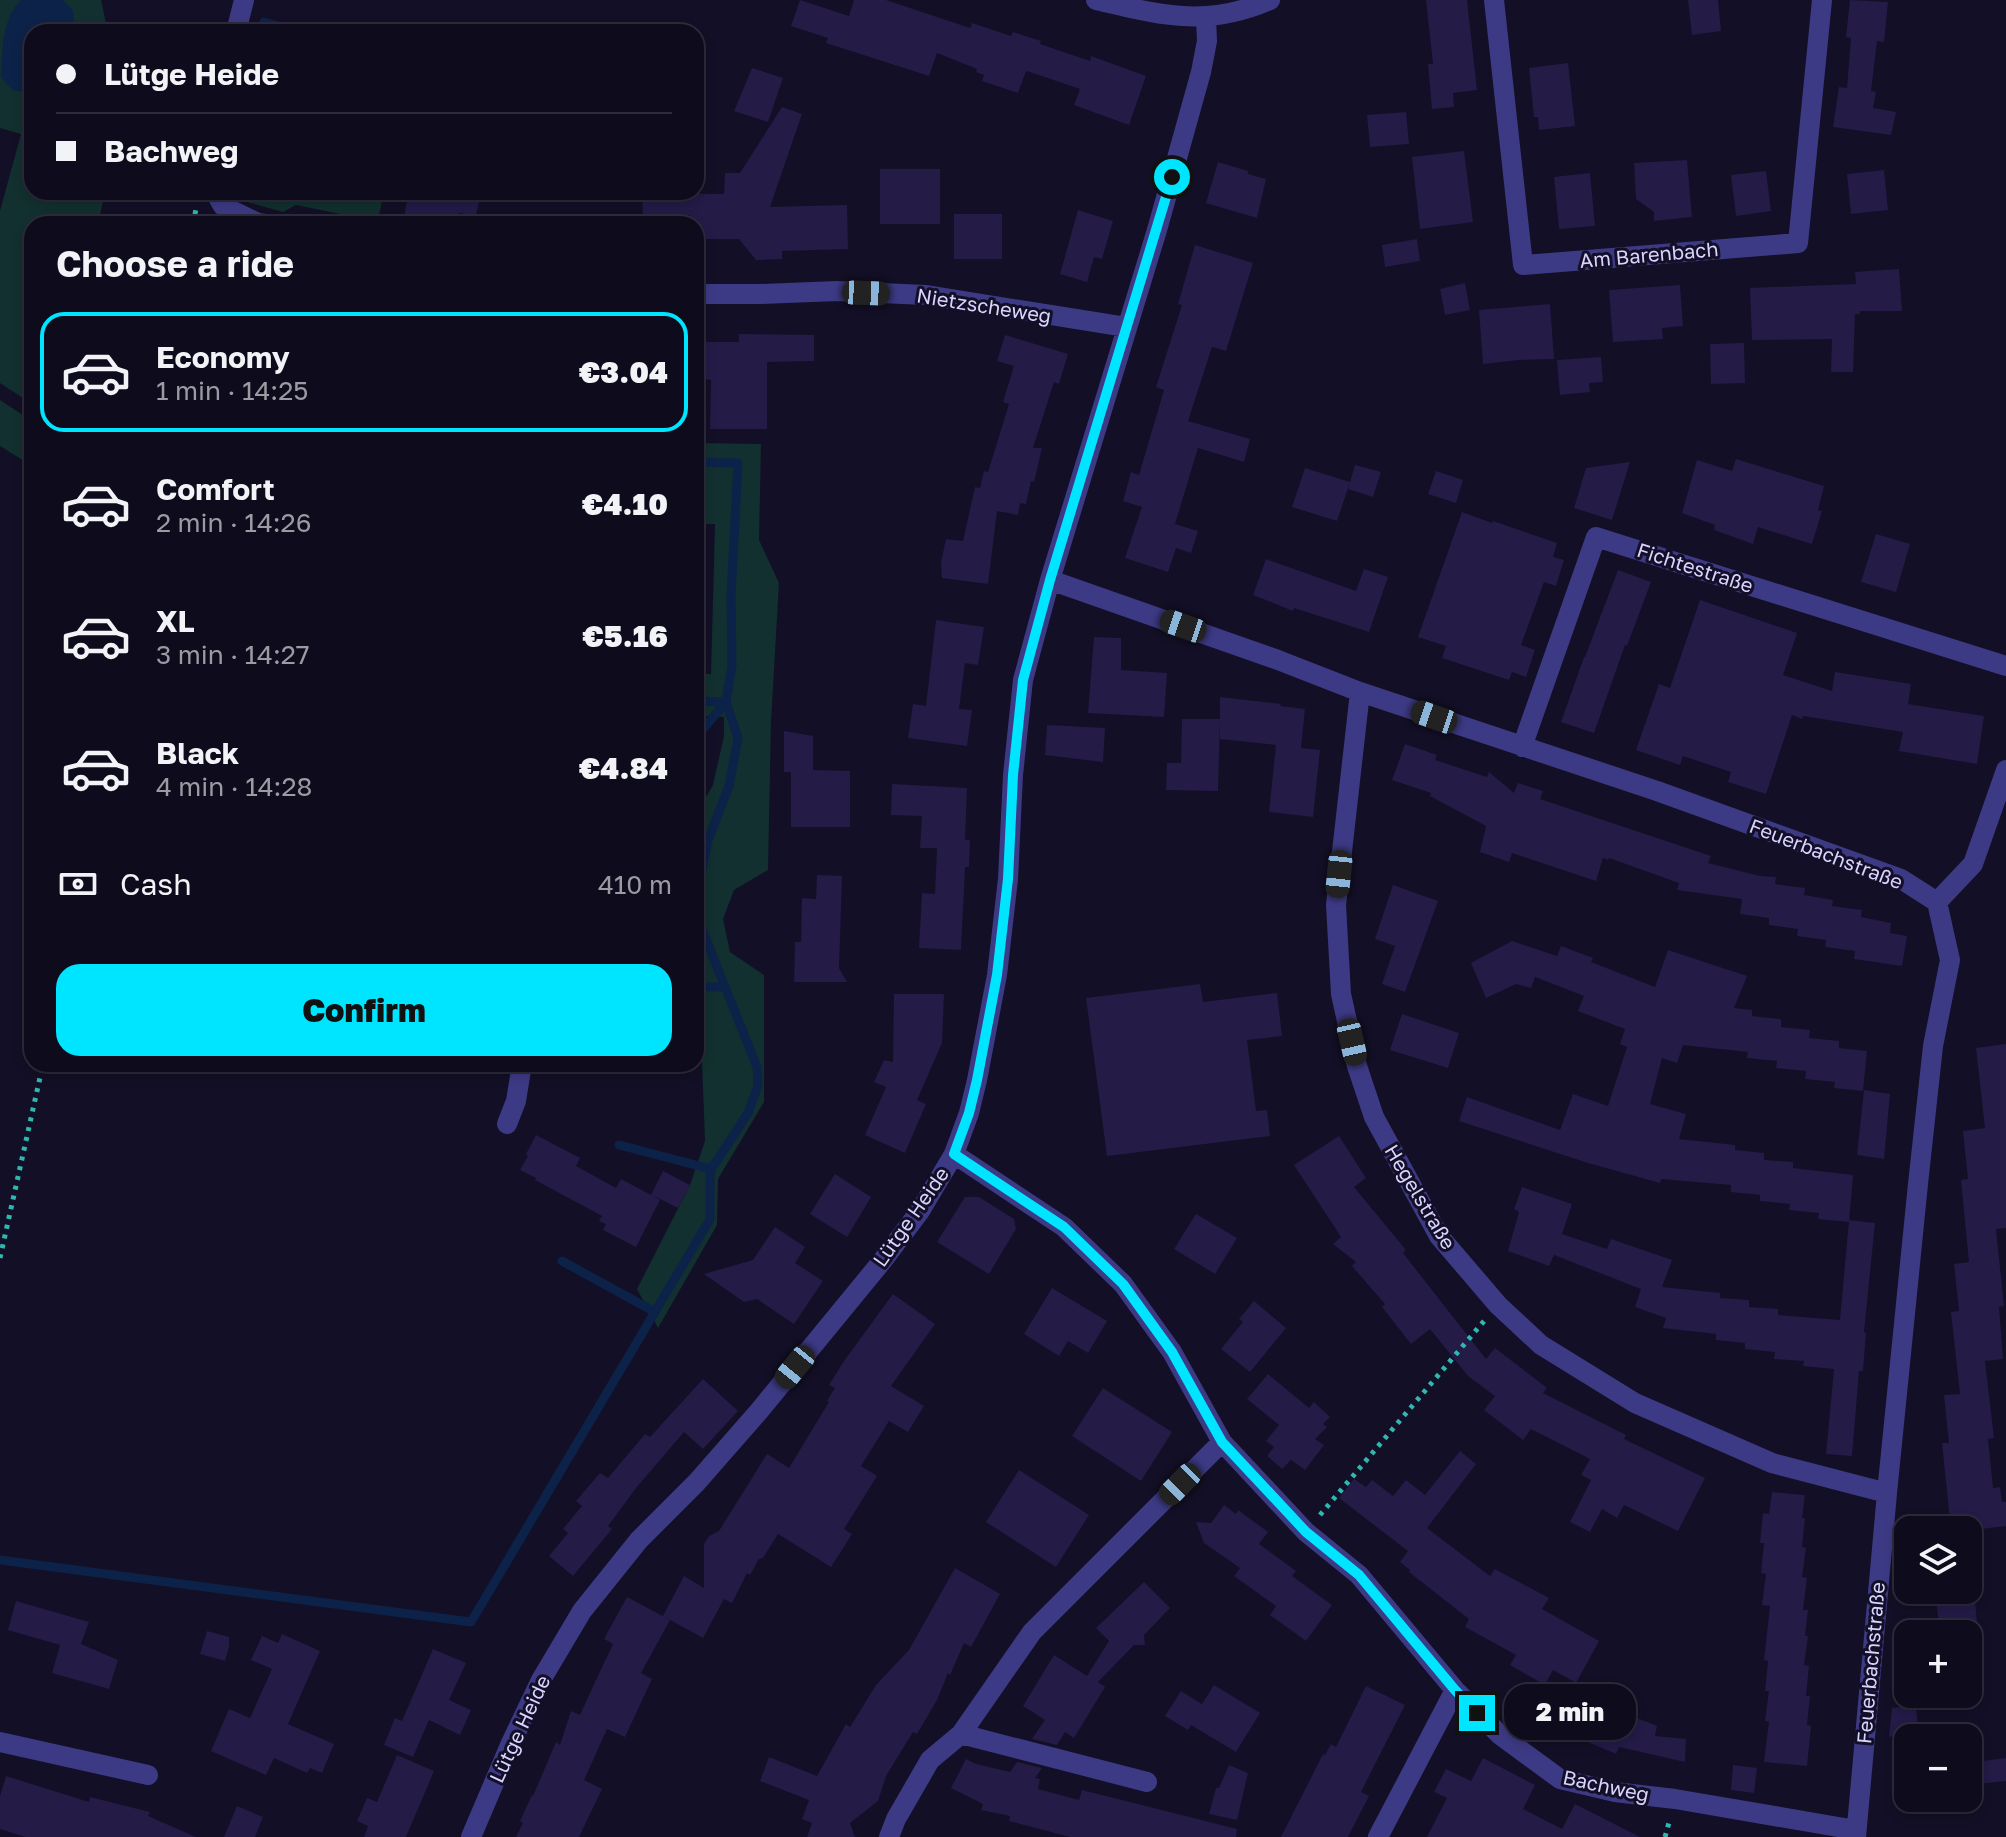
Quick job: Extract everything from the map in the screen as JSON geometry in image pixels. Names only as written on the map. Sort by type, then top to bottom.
[{"type":"street","points":[[238,24],[244,0]]},
{"type":"street","points":[[1096,0],[1173,17],[1230,13],[1270,0]]},
{"type":"street","name":"Am Barenbach","points":[[1494,0],[1523,265],[1798,243],[1822,0]]},
{"type":"street","name":"Lütge Heide","points":[[471,1837],[541,1680],[582,1611],[639,1540],[697,1482],[760,1410],[873,1272],[920,1211],[954,1154],[977,1080],[997,975],[1008,879],[1013,775],[1023,680],[1201,72],[1207,41],[1206,17]]},
{"type":"street","points":[[220,200],[223,206],[244,216]]},
{"type":"street","name":"Nietzscheweg","points":[[704,294],[837,291],[925,295],[1126,327]]},
{"type":"street","name":"Fichtestraße","points":[[1522,747],[1596,537],[2006,666]]},
{"type":"street","name":"Feuerbachstraße","points":[[1050,580],[1360,692],[1657,791],[1901,879],[1937,902],[1950,960],[1933,1046],[1856,1834]]},
{"type":"street","name":"Hegelstraße","points":[[1360,692],[1336,905],[1341,994],[1357,1066],[1374,1117],[1439,1236],[1498,1305],[1541,1345],[1635,1403],[1772,1463],[1887,1493]]},
{"type":"street","points":[[1937,902],[1973,864],[2006,770]]},
{"type":"street","points":[[507,1124],[516,1101],[521,1072]]},
{"type":"street","name":"Bachweg","points":[[954,1154],[1064,1227],[1123,1284],[1172,1352],[1222,1442],[1306,1532],[1359,1575],[1455,1690],[1500,1735],[1560,1779],[1615,1792],[1675,1799],[1856,1834]]},
{"type":"street","points":[[889,1837],[930,1760],[961,1734],[1032,1632],[1222,1442]]},
{"type":"street","points":[[1378,1837],[1455,1690]]},
{"type":"street","points":[[961,1734],[1147,1782]]},
{"type":"street","points":[[0,1742],[148,1775]]},
{"type":"path","points":[[0,1258],[41,1072]]},
{"type":"path","points":[[1306,1532],[1498,1305]]},
{"type":"green space","points":[[0,0],[101,0],[106,24],[24,24],[24,200],[103,200],[100,216],[24,216],[24,399],[0,383],[0,211],[21,134],[0,128]]},
{"type":"green space","points":[[240,200],[382,200],[379,216],[341,216],[296,205],[283,212]]},
{"type":"green space","points":[[0,400],[24,416],[24,461],[0,446]]},
{"type":"green space","points":[[704,443],[761,444],[759,540],[779,583],[771,722],[768,870],[734,890],[723,919],[730,952],[764,975],[764,1102],[718,1179],[717,1225],[658,1328],[637,1289],[690,1185],[705,1141],[702,1072],[704,800],[713,785],[724,736],[724,717],[704,716],[704,674],[711,674],[715,524],[704,524]]},
{"type":"water","points":[[21,0],[63,0],[73,11],[74,24],[24,24],[24,92],[12,90],[1,77],[6,26]]},
{"type":"building","points":[[800,0],[849,16],[854,0],[886,0],[970,28],[972,23],[1011,36],[1013,32],[1090,61],[1091,56],[1146,76],[1129,125],[1074,105],[1080,89],[1030,72],[1026,71],[1018,93],[982,81],[984,75],[976,72],[977,69],[937,53],[929,76],[826,43],[828,38],[791,26]]},
{"type":"building","points":[[1426,0],[1467,0],[1477,90],[1453,93],[1454,107],[1432,109],[1428,64],[1433,64]]},
{"type":"building","points":[[1688,0],[1718,0],[1721,31],[1692,35]]},
{"type":"building","points":[[1850,0],[1888,2],[1884,42],[1877,41],[1871,91],[1876,92],[1873,108],[1896,112],[1891,135],[1833,127],[1839,87],[1847,88],[1851,38],[1846,37]]},
{"type":"building","points":[[1568,63],[1575,126],[1539,130],[1538,117],[1534,117],[1529,68]]},
{"type":"building","points":[[752,68],[783,78],[768,122],[734,111]]},
{"type":"building","points":[[782,107],[802,114],[770,207],[847,205],[848,249],[782,251],[782,259],[756,260],[739,239],[704,239],[704,216],[643,216],[642,200],[704,200],[704,194],[724,194],[725,173],[740,173]]},
{"type":"building","points":[[1406,112],[1409,144],[1370,147],[1367,115]]},
{"type":"building","points":[[1464,151],[1473,222],[1420,229],[1412,157]]},
{"type":"building","points":[[1687,160],[1692,217],[1654,221],[1654,212],[1636,199],[1634,163]]},
{"type":"building","points":[[1218,162],[1266,179],[1257,218],[1206,203]]},
{"type":"building","points":[[880,169],[940,169],[940,224],[880,224]]},
{"type":"building","points":[[1884,170],[1888,210],[1851,214],[1847,174]]},
{"type":"building","points":[[1766,171],[1771,211],[1736,216],[1731,175]]},
{"type":"building","points":[[1590,173],[1595,226],[1559,229],[1554,177]]},
{"type":"building","points":[[407,200],[479,200],[476,216],[459,213],[458,216],[404,216]]},
{"type":"building","points":[[1078,210],[1113,221],[1102,259],[1094,257],[1087,282],[1060,274]]},
{"type":"building","points":[[954,214],[1002,214],[1002,259],[954,259]]},
{"type":"building","points":[[1417,239],[1420,261],[1385,267],[1382,245]]},
{"type":"building","points":[[1195,245],[1253,263],[1226,351],[1212,347],[1188,421],[1250,439],[1244,462],[1198,448],[1175,524],[1198,531],[1191,553],[1176,548],[1168,572],[1125,558],[1142,507],[1123,501],[1131,472],[1139,475],[1164,390],[1156,387],[1182,305],[1178,304]]},
{"type":"building","points":[[1899,269],[1902,311],[1860,311],[1860,314],[1855,314],[1853,372],[1831,372],[1832,339],[1752,340],[1750,288],[1856,284],[1855,272]]},
{"type":"building","points":[[1465,283],[1470,310],[1445,315],[1440,289]]},
{"type":"building","points":[[1680,285],[1683,326],[1662,328],[1663,339],[1613,342],[1609,290]]},
{"type":"building","points":[[1550,304],[1554,359],[1483,364],[1479,310]]},
{"type":"building","points":[[739,334],[814,335],[814,361],[767,362],[767,429],[710,429],[711,380],[704,379],[704,342],[739,342]]},
{"type":"building","points":[[1005,335],[1068,354],[1059,384],[1054,382],[1033,448],[1042,448],[1026,504],[1020,503],[1018,515],[997,511],[988,584],[942,578],[941,562],[946,539],[963,541],[975,487],[980,488],[984,471],[988,472],[1009,404],[1003,402],[1014,366],[997,361]]},
{"type":"building","points":[[1744,343],[1745,383],[1711,384],[1710,344]]},
{"type":"building","points":[[1601,357],[1603,382],[1589,383],[1590,392],[1560,395],[1557,360]]},
{"type":"building","points":[[1736,459],[1824,486],[1818,510],[1822,511],[1812,544],[1758,527],[1753,544],[1714,530],[1715,525],[1682,513],[1697,460],[1732,471]]},
{"type":"building","points":[[1630,462],[1612,520],[1574,508],[1586,468]]},
{"type":"building","points":[[1355,465],[1381,472],[1373,497],[1348,489]]},
{"type":"building","points":[[1305,468],[1350,482],[1337,521],[1292,507]]},
{"type":"building","points":[[1436,471],[1463,480],[1456,503],[1428,494]]},
{"type":"building","points":[[1462,512],[1557,543],[1553,557],[1564,560],[1556,586],[1544,582],[1521,645],[1535,650],[1526,677],[1512,672],[1509,680],[1442,658],[1446,646],[1418,637]]},
{"type":"building","points":[[1876,534],[1910,544],[1896,592],[1861,582]]},
{"type":"building","points":[[1266,559],[1356,591],[1364,569],[1388,577],[1369,632],[1294,608],[1293,611],[1253,595]]},
{"type":"building","points":[[1618,570],[1651,582],[1594,733],[1561,722]]},
{"type":"building","points":[[1700,600],[1797,633],[1783,675],[1832,691],[1835,672],[1911,684],[1908,704],[1984,716],[1977,764],[1899,751],[1903,732],[1803,716],[1802,719],[1792,715],[1766,794],[1728,782],[1731,772],[1683,756],[1680,765],[1636,750],[1659,684],[1670,688]]},
{"type":"building","points":[[936,620],[984,627],[978,665],[965,663],[959,709],[972,710],[967,746],[908,738],[913,704],[926,706]]},
{"type":"building","points":[[1094,637],[1121,638],[1121,670],[1167,673],[1164,717],[1088,713]]},
{"type":"building","points":[[1220,697],[1305,709],[1301,748],[1320,750],[1313,817],[1269,812],[1276,745],[1220,739]]},
{"type":"building","points":[[1182,719],[1220,719],[1218,791],[1166,790],[1167,763],[1181,763]]},
{"type":"building","points":[[1047,725],[1105,728],[1103,762],[1045,755]]},
{"type":"building","points":[[784,731],[813,736],[813,770],[850,771],[850,827],[791,827],[791,772],[784,772]]},
{"type":"building","points":[[1405,744],[1437,755],[1435,760],[1487,777],[1489,772],[1514,793],[1518,783],[1543,791],[1540,799],[1711,856],[1708,863],[1776,877],[1775,884],[1805,888],[1804,895],[1833,900],[1832,906],[1862,910],[1861,917],[1891,923],[1890,933],[1907,936],[1902,966],[1854,959],[1855,951],[1825,947],[1826,940],[1797,936],[1798,929],[1769,925],[1769,918],[1740,914],[1742,899],[1677,890],[1679,883],[1609,858],[1603,858],[1596,881],[1512,853],[1509,862],[1480,852],[1486,826],[1430,796],[1431,793],[1392,780]]},
{"type":"building","points":[[892,784],[967,788],[965,840],[970,840],[969,867],[965,867],[961,950],[919,948],[922,893],[935,894],[937,848],[920,848],[922,816],[891,815]]},
{"type":"building","points":[[817,875],[842,876],[839,968],[847,982],[794,982],[795,942],[801,942],[802,898],[816,899]]},
{"type":"building","points":[[1393,885],[1438,901],[1405,992],[1382,984],[1395,946],[1375,939]]},
{"type":"building","points":[[1512,941],[1557,956],[1561,946],[1593,958],[1591,962],[1655,987],[1668,950],[1747,976],[1734,1008],[1752,1010],[1752,1016],[1781,1019],[1781,1027],[1810,1030],[1809,1038],[1839,1041],[1839,1048],[1867,1051],[1863,1091],[1834,1088],[1835,1082],[1805,1079],[1806,1071],[1776,1068],[1777,1061],[1747,1058],[1748,1052],[1683,1045],[1677,1063],[1662,1058],[1650,1104],[1686,1114],[1679,1139],[1735,1145],[1735,1150],[1764,1153],[1764,1160],[1793,1162],[1793,1168],[1853,1175],[1849,1222],[1818,1219],[1819,1213],[1789,1210],[1790,1204],[1760,1201],[1760,1195],[1731,1192],[1731,1185],[1661,1179],[1660,1183],[1459,1121],[1467,1097],[1560,1130],[1573,1094],[1608,1106],[1627,1047],[1620,1044],[1625,1029],[1578,1011],[1584,996],[1535,977],[1531,988],[1516,984],[1486,998],[1471,963]]},
{"type":"building","points":[[1200,984],[1203,1002],[1277,993],[1282,1036],[1247,1040],[1256,1111],[1267,1110],[1270,1136],[1107,1156],[1086,998]]},
{"type":"building","points":[[894,994],[944,994],[942,1043],[917,1100],[926,1104],[905,1153],[865,1135],[886,1087],[874,1082],[884,1060],[893,1062]]},
{"type":"building","points":[[1402,1014],[1459,1033],[1448,1068],[1390,1050]]},
{"type":"building","points":[[2006,1044],[2006,1228],[1996,1229],[2004,1306],[1999,1307],[2003,1359],[1985,1361],[1994,1438],[1988,1439],[1993,1488],[2000,1487],[2002,1502],[2006,1502],[2006,1526],[1982,1529],[1982,1516],[1950,1516],[1942,1443],[1949,1443],[1944,1395],[1960,1394],[1951,1312],[1959,1311],[1954,1264],[1969,1262],[1961,1180],[1968,1179],[1963,1131],[1985,1128],[1976,1048]]},
{"type":"building","points":[[1864,1090],[1890,1094],[1884,1159],[1857,1155]]},
{"type":"building","points":[[536,1135],[580,1158],[576,1166],[616,1188],[621,1179],[651,1195],[663,1171],[690,1185],[678,1208],[652,1195],[660,1200],[636,1247],[603,1230],[606,1224],[599,1221],[602,1216],[520,1170]]},
{"type":"building","points":[[1339,1136],[1366,1178],[1354,1187],[1406,1250],[1403,1253],[1486,1359],[1495,1348],[1547,1388],[1543,1393],[1626,1435],[1624,1439],[1705,1478],[1678,1531],[1624,1505],[1617,1518],[1602,1509],[1590,1532],[1570,1522],[1591,1480],[1581,1475],[1590,1459],[1531,1429],[1523,1440],[1484,1410],[1495,1396],[1468,1376],[1430,1329],[1411,1344],[1382,1307],[1385,1304],[1352,1266],[1356,1262],[1333,1244],[1341,1237],[1294,1165]]},
{"type":"building","points":[[835,1174],[871,1197],[847,1237],[810,1214]]},
{"type":"building","points":[[1522,1187],[1572,1204],[1562,1234],[1607,1249],[1611,1239],[1672,1260],[1662,1287],[1720,1293],[1720,1298],[1749,1300],[1749,1307],[1778,1309],[1778,1315],[1840,1320],[1849,1220],[1875,1223],[1863,1371],[1859,1371],[1852,1456],[1826,1454],[1834,1369],[1803,1366],[1804,1361],[1774,1359],[1775,1352],[1745,1349],[1745,1343],[1716,1340],[1716,1334],[1663,1328],[1666,1318],[1635,1307],[1641,1289],[1554,1255],[1549,1266],[1508,1251],[1519,1212],[1514,1209]]},
{"type":"building","points":[[965,1197],[979,1197],[1014,1219],[1016,1229],[989,1274],[937,1242]]},
{"type":"building","points":[[1196,1214],[1237,1238],[1215,1274],[1174,1249]]},
{"type":"building","points":[[775,1227],[805,1247],[795,1263],[823,1281],[794,1324],[757,1299],[744,1302],[704,1274],[753,1260]]},
{"type":"building","points":[[1052,1288],[1107,1321],[1088,1353],[1068,1341],[1059,1356],[1024,1334]]},
{"type":"building","points":[[893,1294],[935,1324],[891,1386],[924,1406],[908,1432],[889,1421],[861,1466],[877,1476],[844,1529],[852,1534],[831,1567],[778,1534],[750,1575],[747,1573],[732,1603],[724,1599],[703,1638],[663,1616],[684,1576],[704,1588],[704,1544],[709,1536],[719,1531],[767,1454],[789,1468],[829,1402],[835,1388],[829,1385]]},
{"type":"building","points":[[1254,1301],[1286,1328],[1250,1372],[1221,1349],[1243,1322],[1239,1319]]},
{"type":"building","points":[[1268,1374],[1309,1408],[1314,1402],[1330,1417],[1323,1424],[1327,1427],[1315,1439],[1324,1445],[1305,1470],[1291,1460],[1282,1469],[1267,1456],[1274,1447],[1266,1441],[1279,1425],[1247,1399]]},
{"type":"building","points":[[703,1379],[738,1411],[703,1449],[684,1432],[636,1488],[608,1526],[612,1529],[573,1576],[549,1556],[568,1533],[563,1529],[582,1506],[576,1501],[600,1473],[608,1478],[645,1434],[650,1437]]},
{"type":"building","points":[[1103,1388],[1172,1432],[1141,1481],[1072,1436]]},
{"type":"building","points":[[1460,1451],[1476,1464],[1427,1528],[1490,1576],[1495,1569],[1549,1598],[1542,1609],[1599,1641],[1576,1683],[1553,1670],[1545,1685],[1510,1665],[1516,1655],[1465,1627],[1469,1619],[1400,1562],[1408,1551],[1339,1498],[1354,1479],[1366,1487],[1372,1480],[1393,1496],[1406,1480],[1425,1495]]},
{"type":"building","points":[[1019,1470],[1089,1515],[1056,1567],[986,1522]]},
{"type":"building","points":[[1772,1492],[1805,1495],[1802,1547],[1806,1548],[1802,1577],[1807,1578],[1803,1610],[1808,1610],[1805,1636],[1808,1636],[1804,1665],[1809,1666],[1806,1696],[1810,1696],[1807,1725],[1811,1726],[1807,1766],[1764,1762],[1769,1691],[1765,1691],[1768,1661],[1764,1660],[1770,1606],[1762,1605],[1766,1574],[1761,1573],[1764,1543],[1760,1543],[1763,1513],[1769,1514]]},
{"type":"building","points":[[1224,1505],[1236,1514],[1238,1510],[1268,1532],[1259,1544],[1296,1571],[1292,1576],[1332,1605],[1306,1641],[1270,1615],[1276,1606],[1234,1576],[1240,1568],[1204,1543],[1196,1522],[1211,1523]]},
{"type":"building","points":[[955,1568],[1000,1594],[971,1647],[964,1643],[937,1700],[886,1776],[878,1801],[850,1823],[855,1837],[807,1837],[812,1823],[802,1819],[809,1800],[760,1781],[769,1757],[817,1776],[846,1724],[850,1727],[876,1685],[909,1650]]},
{"type":"building","points":[[1144,1582],[1170,1608],[1144,1635],[1145,1645],[1134,1645],[1098,1682],[1105,1687],[1074,1738],[1065,1732],[1057,1745],[1032,1739],[1045,1720],[1023,1706],[1054,1655],[1087,1676],[1109,1641],[1096,1628]]},
{"type":"building","points":[[627,1597],[670,1620],[641,1673],[652,1679],[625,1737],[607,1729],[584,1780],[602,1789],[579,1837],[516,1837],[523,1823],[520,1821],[556,1742],[560,1745],[571,1711],[580,1715],[613,1644],[604,1639]]},
{"type":"building","points":[[16,1601],[89,1622],[81,1644],[118,1660],[109,1689],[52,1673],[60,1645],[8,1630]]},
{"type":"building","points":[[1937,1604],[1975,1604],[1977,1620],[1938,1620]]},
{"type":"building","points":[[207,1631],[229,1637],[225,1661],[200,1654]]},
{"type":"building","points":[[282,1634],[320,1651],[288,1724],[334,1744],[322,1773],[310,1768],[307,1773],[274,1758],[266,1775],[211,1751],[229,1709],[250,1718],[272,1669],[251,1660],[262,1636],[278,1643]]},
{"type":"building","points":[[433,1649],[466,1663],[449,1700],[471,1710],[460,1735],[429,1720],[413,1757],[384,1745],[395,1718],[402,1721]]},
{"type":"building","points":[[1214,1685],[1260,1713],[1236,1752],[1191,1725],[1188,1730],[1165,1716],[1181,1691],[1202,1704]]},
{"type":"building","points":[[1366,1686],[1405,1705],[1361,1792],[1369,1796],[1348,1837],[1281,1837],[1323,1754],[1331,1744],[1336,1747]]},
{"type":"building","points":[[1597,1702],[1657,1726],[1655,1736],[1686,1739],[1685,1762],[1619,1747],[1616,1754],[1581,1739]]},
{"type":"building","points":[[1892,1708],[1916,1708],[1918,1724],[1894,1724],[1894,1735],[1889,1737]]},
{"type":"building","points":[[397,1755],[434,1771],[406,1837],[364,1837],[368,1826],[357,1821],[367,1798],[377,1802]]},
{"type":"building","points":[[1483,1758],[1535,1785],[1523,1809],[1562,1829],[1575,1804],[1640,1837],[1427,1837],[1447,1798],[1434,1792],[1446,1769],[1471,1781]]},
{"type":"building","points":[[2006,1758],[2006,1781],[1982,1784],[1982,1761]]},
{"type":"building","points":[[966,1759],[1010,1772],[1017,1762],[1042,1768],[1035,1778],[1040,1779],[1038,1789],[1079,1800],[1082,1790],[1237,1829],[1236,1837],[1070,1837],[1009,1821],[1010,1816],[981,1810],[983,1804],[951,1788]]},
{"type":"building","points":[[1229,1765],[1248,1773],[1237,1820],[1209,1814],[1216,1788],[1219,1788]]},
{"type":"building","points":[[1733,1765],[1757,1768],[1754,1793],[1731,1790]]},
{"type":"building","points":[[6,1776],[89,1802],[90,1797],[150,1812],[148,1816],[196,1837],[25,1837],[0,1829],[0,1796]]},
{"type":"building","points":[[237,1806],[263,1817],[255,1837],[224,1837]]},
{"type":"waterway","points":[[263,24],[271,24]]},
{"type":"waterway","points":[[704,462],[738,463],[731,595],[732,665],[726,702],[704,728]]},
{"type":"waterway","points":[[704,701],[726,702],[738,738],[729,786],[708,840],[704,860]]},
{"type":"waterway","points":[[0,1560],[471,1622],[710,1219],[710,1171],[748,1113],[758,1085],[757,1067],[704,934]]},
{"type":"waterway","points":[[704,987],[725,987]]},
{"type":"waterway","points":[[619,1145],[711,1169]]},
{"type":"waterway","points":[[562,1261],[655,1312]]},
{"type":"route","points":[[1172,177],[1050,580],[1023,680],[1013,775],[1008,879],[997,975],[977,1080],[954,1154],[1064,1227],[1123,1284],[1172,1352],[1222,1442],[1306,1532],[1359,1575],[1477,1713]]}]
